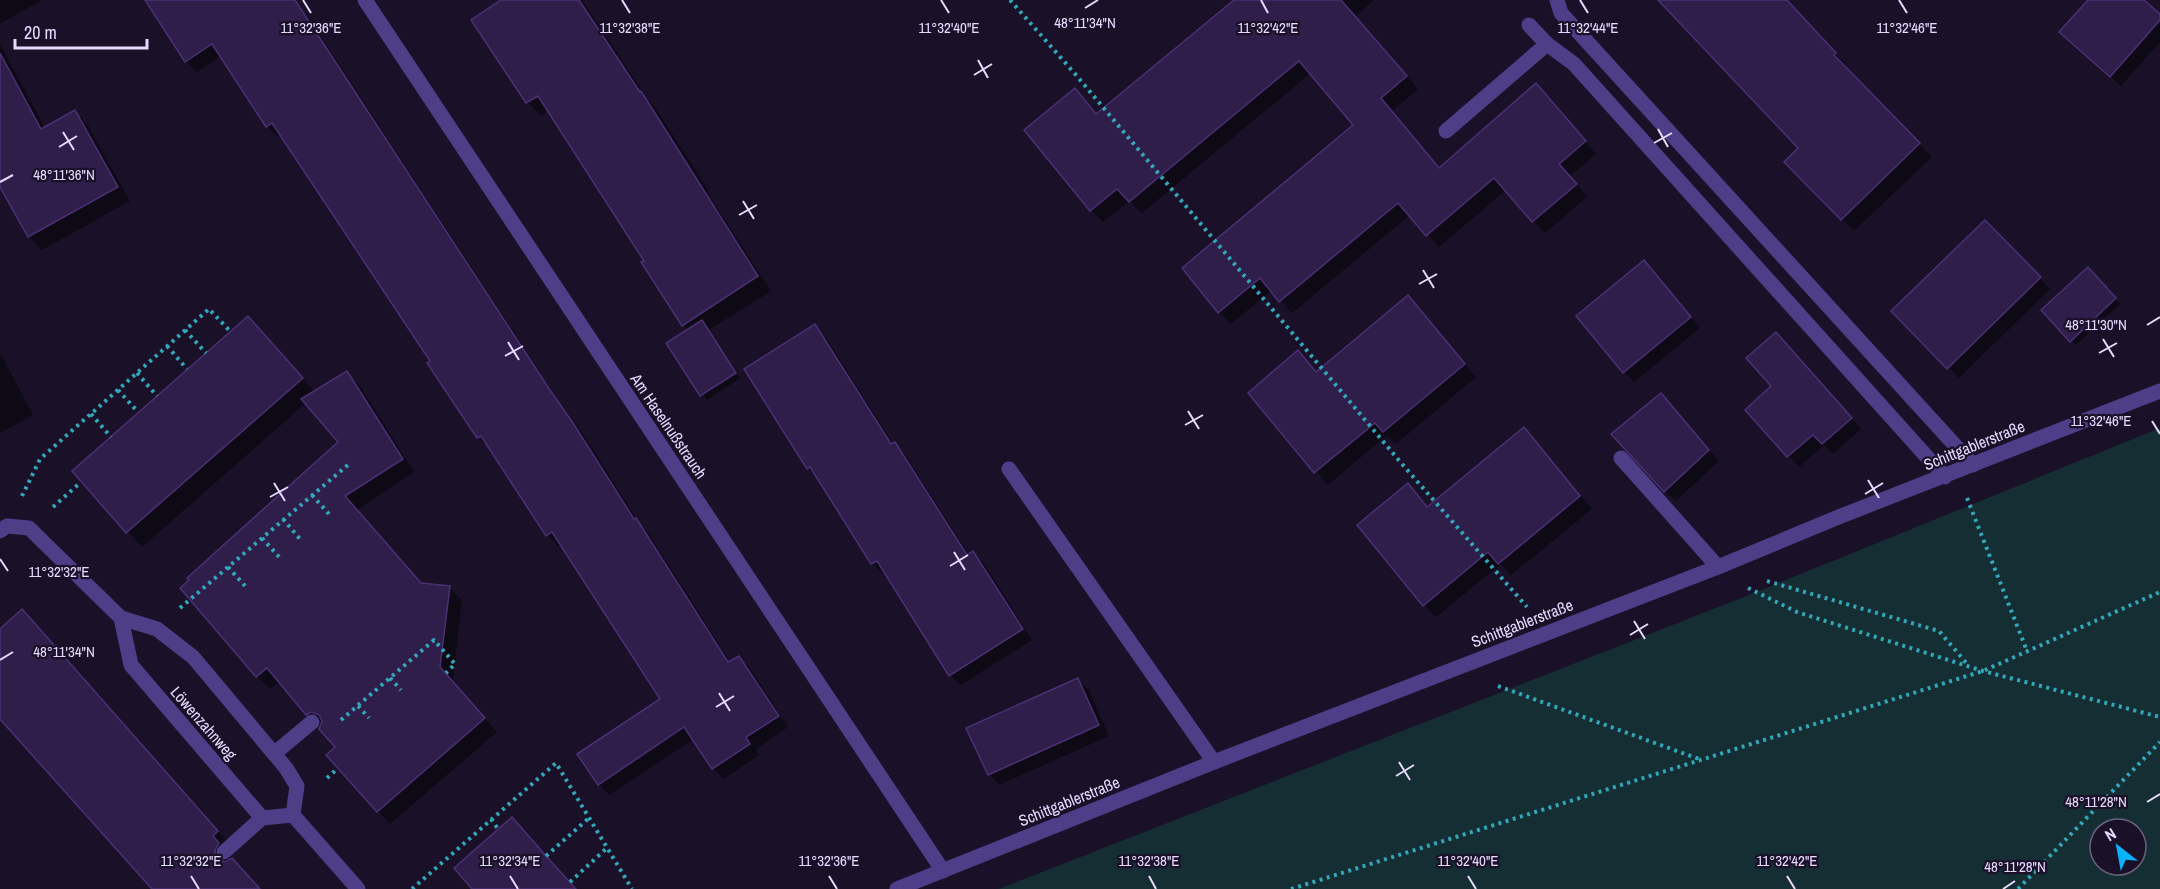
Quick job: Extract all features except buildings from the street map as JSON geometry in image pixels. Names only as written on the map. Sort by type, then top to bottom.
[{"type":"street","name":"Am Haselnußstrauch","points":[[365,0],[943,871]]},
{"type":"street","points":[[1557,0],[1561,13],[1972,465]]},
{"type":"street","points":[[1529,24],[1547,44],[1574,63],[1951,475]]},
{"type":"street","points":[[1446,131],[1547,44]]},
{"type":"street","name":"Schittgablerstraße","points":[[897,889],[1214,762],[1718,567],[1836,518],[1951,475],[2160,391]]},
{"type":"street","points":[[1621,458],[1718,567]]},
{"type":"street","points":[[1009,469],[1214,762]]},
{"type":"street","points":[[4,529],[29,528]]},
{"type":"street","name":"Löwenzahnweg","points":[[29,528],[122,618],[157,629],[193,657],[275,753],[297,786],[293,815]]},
{"type":"street","name":"Löwenzahnweg","points":[[122,618],[131,665],[262,818]]},
{"type":"street","points":[[275,753],[312,722]]},
{"type":"street","points":[[224,852],[262,818],[293,815],[358,889]]},
{"type":"path","points":[[1010,0],[1076,75],[1401,464],[1549,632]]},
{"type":"path","points":[[4,529],[40,459],[185,330],[209,309],[230,331]]},
{"type":"path","points":[[185,330],[206,353]]},
{"type":"path","points":[[167,346],[187,369]]},
{"type":"path","points":[[137,373],[157,396]]},
{"type":"path","points":[[118,390],[138,412]]},
{"type":"path","points":[[91,414],[111,437]]},
{"type":"path","points":[[157,629],[349,464]]},
{"type":"path","points":[[1951,475],[2027,651]]},
{"type":"path","points":[[29,528],[81,482]]},
{"type":"path","points":[[312,495],[329,514]]},
{"type":"path","points":[[283,519],[300,539]]},
{"type":"path","points":[[262,538],[280,558]]},
{"type":"path","points":[[228,567],[246,587]]},
{"type":"path","points":[[1718,567],[1754,593],[1797,612],[1983,671],[2160,717]]},
{"type":"path","points":[[1718,567],[1939,631],[1970,666]]},
{"type":"path","points":[[1291,889],[1983,671],[2160,592]]},
{"type":"path","points":[[340,721],[434,640],[455,664],[446,673]]},
{"type":"path","points":[[1453,669],[1700,760]]},
{"type":"path","points":[[390,678],[401,690]]},
{"type":"path","points":[[358,706],[369,718]]},
{"type":"path","points":[[2018,889],[2160,742]]},
{"type":"path","points":[[412,889],[556,763],[632,889]]},
{"type":"path","points":[[546,856],[590,818]]},
{"type":"path","points":[[490,819],[498,829]]},
{"type":"path","points":[[570,882],[607,848]]},
{"type":"green space","points":[[2160,428],[2160,889],[999,889],[1754,593]]}]
